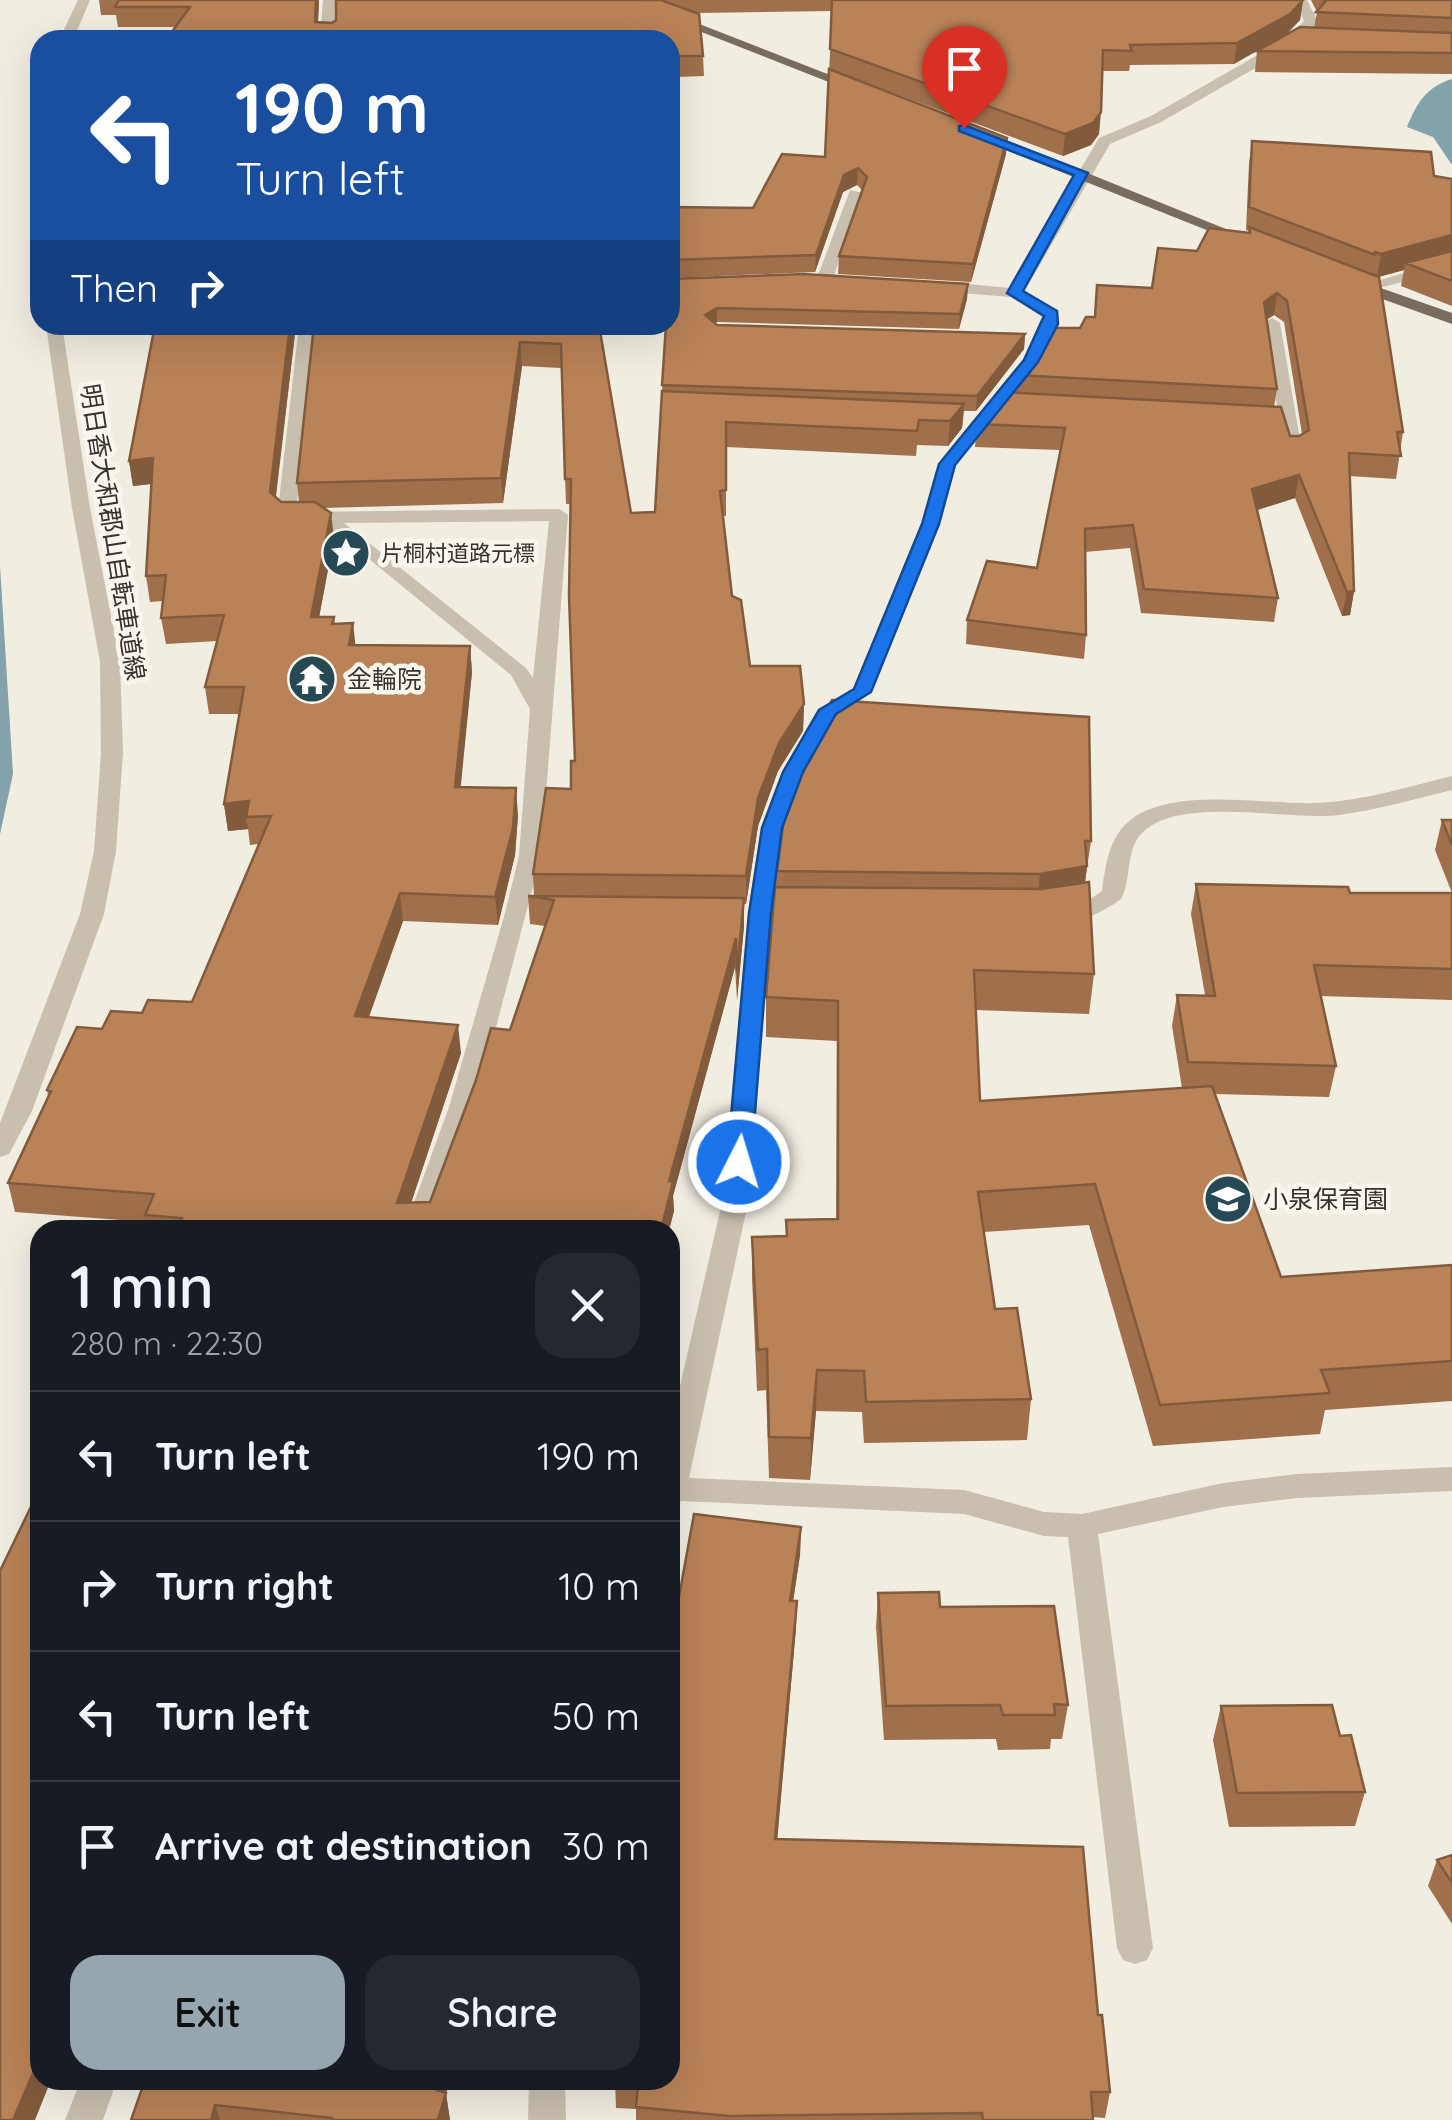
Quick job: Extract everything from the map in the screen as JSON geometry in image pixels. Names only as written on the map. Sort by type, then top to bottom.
[{"type":"main road","points":[[626,0],[876,95]]},
{"type":"main road","points":[[964,128],[1262,246]]},
{"type":"main road","points":[[1334,276],[1452,319]]},
{"type":"street","points":[[70,30],[84,0]]},
{"type":"street","points":[[328,30],[329,0]]},
{"type":"street","points":[[1015,293],[1104,141],[1156,120],[1294,40],[1311,22],[1301,0]]},
{"type":"street","points":[[1294,40],[1311,41]]},
{"type":"street","points":[[824,280],[854,193]]},
{"type":"street","points":[[1364,287],[1452,264]]},
{"type":"street","points":[[804,280],[843,281]]},
{"type":"street","points":[[680,1407],[736,1198],[760,913],[772,828],[793,772],[829,710],[862,692],[931,524],[947,464],[1030,362],[1032,340],[1052,314],[1015,293],[920,285]]},
{"type":"street","points":[[1272,323],[1277,420],[1293,451]]},
{"type":"street","name":"明日香大和郡山自転車道線","points":[[0,1148],[19,1111],[92,914],[104,851],[112,753],[110,662],[81,508],[55,335]]},
{"type":"street","points":[[306,335],[286,518],[560,515],[540,709],[526,913],[420,1220]]},
{"type":"street","points":[[323,518],[365,546],[519,672],[540,709]]},
{"type":"street","points":[[1037,918],[1090,910],[1113,894],[1116,871],[1131,830],[1156,814],[1201,808],[1336,808],[1452,783]]},
{"type":"street","points":[[680,1493],[964,1502],[1044,1524],[1082,1526],[1223,1495],[1298,1486],[1452,1478]]},
{"type":"street","points":[[1082,1526],[1135,1948]]},
{"type":"street","points":[[84,2120],[95,2090]]},
{"type":"street","points":[[547,2090],[547,2120]]},
{"type":"water","points":[[1452,79],[1452,165],[1433,137],[1407,127],[1424,97],[1435,86]]},
{"type":"water","points":[[0,566],[13,774],[0,834]]},
{"type":"building","points":[[119,0],[316,0],[315,22],[332,23],[336,20],[336,0],[661,0],[699,14],[703,56],[680,56],[680,30],[173,30],[190,7],[115,7]]},
{"type":"building","points":[[832,0],[1303,0],[1290,14],[1237,43],[1130,45],[1132,51],[1103,50],[1101,112],[1093,123],[1065,134],[830,49]]},
{"type":"building","points":[[1324,0],[1452,0],[1452,18],[1316,12]]},
{"type":"building","points":[[1300,27],[1452,33],[1452,53],[1257,51]]},
{"type":"building","points":[[829,69],[1007,138],[973,264],[839,256],[867,177],[858,168],[844,175],[816,255],[680,260],[680,207],[753,208],[782,154],[825,157]]},
{"type":"building","points":[[1252,141],[1431,152],[1434,176],[1452,179],[1452,235],[1375,255],[1249,207]]},
{"type":"building","points":[[1249,227],[1379,277],[1403,432],[1397,432],[1401,456],[1349,453],[1354,591],[1347,592],[1299,475],[1252,489],[1278,598],[1144,589],[1133,525],[1085,529],[1086,635],[967,620],[987,561],[1037,568],[1065,428],[977,424],[1002,392],[1281,407],[1290,436],[1309,430],[1287,301],[1277,293],[1264,302],[1277,389],[1016,375],[1050,328],[1080,328],[1086,317],[1095,317],[1097,285],[1152,288],[1158,248],[1197,251],[1209,228],[1250,233]]},
{"type":"building","points":[[1452,251],[1452,281],[1405,263]]},
{"type":"building","points":[[804,274],[968,284],[960,314],[717,308],[705,315],[717,325],[1025,334],[977,396],[662,385],[665,335],[680,335],[680,279]]},
{"type":"building","points":[[153,335],[289,335],[270,492],[281,502],[315,502],[331,513],[311,617],[334,617],[332,624],[353,623],[349,645],[470,646],[455,787],[516,788],[513,828],[495,897],[400,893],[355,1016],[458,1025],[397,1203],[430,1202],[476,1080],[491,1028],[510,1030],[554,900],[528,896],[744,898],[737,972],[736,938],[669,1181],[673,1182],[664,1220],[181,1220],[145,1215],[154,1194],[8,1183],[77,1027],[102,1029],[111,1011],[142,1013],[148,1000],[192,1002],[271,816],[246,817],[249,801],[224,804],[244,687],[205,687],[224,615],[161,618],[166,575],[146,576],[153,458],[129,461]]},
{"type":"building","points":[[313,335],[601,335],[631,513],[655,512],[662,391],[964,404],[950,421],[919,420],[917,431],[726,422],[726,490],[720,491],[732,596],[741,600],[750,666],[800,666],[804,704],[779,743],[758,798],[746,876],[533,874],[546,788],[571,789],[571,761],[575,761],[569,596],[571,479],[565,479],[561,344],[520,342],[501,478],[297,483]]},
{"type":"building","points":[[832,700],[1089,717],[1091,841],[1085,841],[1087,866],[1040,874],[777,871],[787,795],[808,741]]},
{"type":"building","points":[[1442,820],[1452,820],[1452,845]]},
{"type":"building","points":[[1089,882],[1094,974],[974,970],[980,1101],[1212,1086],[1281,1277],[1452,1265],[1452,1361],[1321,1370],[1330,1393],[1160,1405],[1095,1184],[978,1192],[995,1309],[1017,1308],[1031,1399],[866,1402],[864,1371],[817,1370],[811,1438],[769,1437],[767,1349],[758,1350],[752,1237],[787,1236],[786,1220],[838,1219],[838,1001],[766,997],[775,887],[1041,889]]},
{"type":"building","points":[[1196,884],[1348,887],[1350,893],[1452,893],[1452,969],[1314,965],[1336,1066],[1188,1062],[1177,995],[1215,996]]},
{"type":"building","points":[[30,1509],[30,2080],[13,2120],[0,2120],[0,1571]]},
{"type":"building","points":[[694,1514],[801,1527],[790,1601],[797,1601],[775,1839],[1083,1847],[1098,2015],[1102,2015],[1110,2092],[1091,2092],[1093,2120],[983,2120],[982,2113],[729,2116],[636,2107],[637,2090],[680,2090],[680,1591]]},
{"type":"building","points":[[939,1592],[940,1607],[1054,1606],[1068,1705],[1054,1704],[1055,1715],[1003,1715],[1000,1705],[886,1706],[878,1593]]},
{"type":"building","points":[[1332,1705],[1340,1736],[1351,1735],[1365,1792],[1237,1793],[1221,1706]]},
{"type":"building","points":[[1452,1855],[1452,1883],[1437,1860]]},
{"type":"building","points":[[142,2090],[446,2093],[438,2120],[332,2120],[215,2105],[211,2120],[131,2120]]},
{"type":"place","name":"片桐村道路元標","points":[[346,553]]},
{"type":"place","name":"金輪院","points":[[312,679]]},
{"type":"place","name":"小泉保育園","points":[[1228,1199]]},
{"type":"route","points":[[739,1162],[760,913],[772,828],[793,772],[829,710],[862,692],[931,524],[947,464],[1030,362],[1050,324],[1052,314],[1015,293],[1082,173],[964,128]]}]
